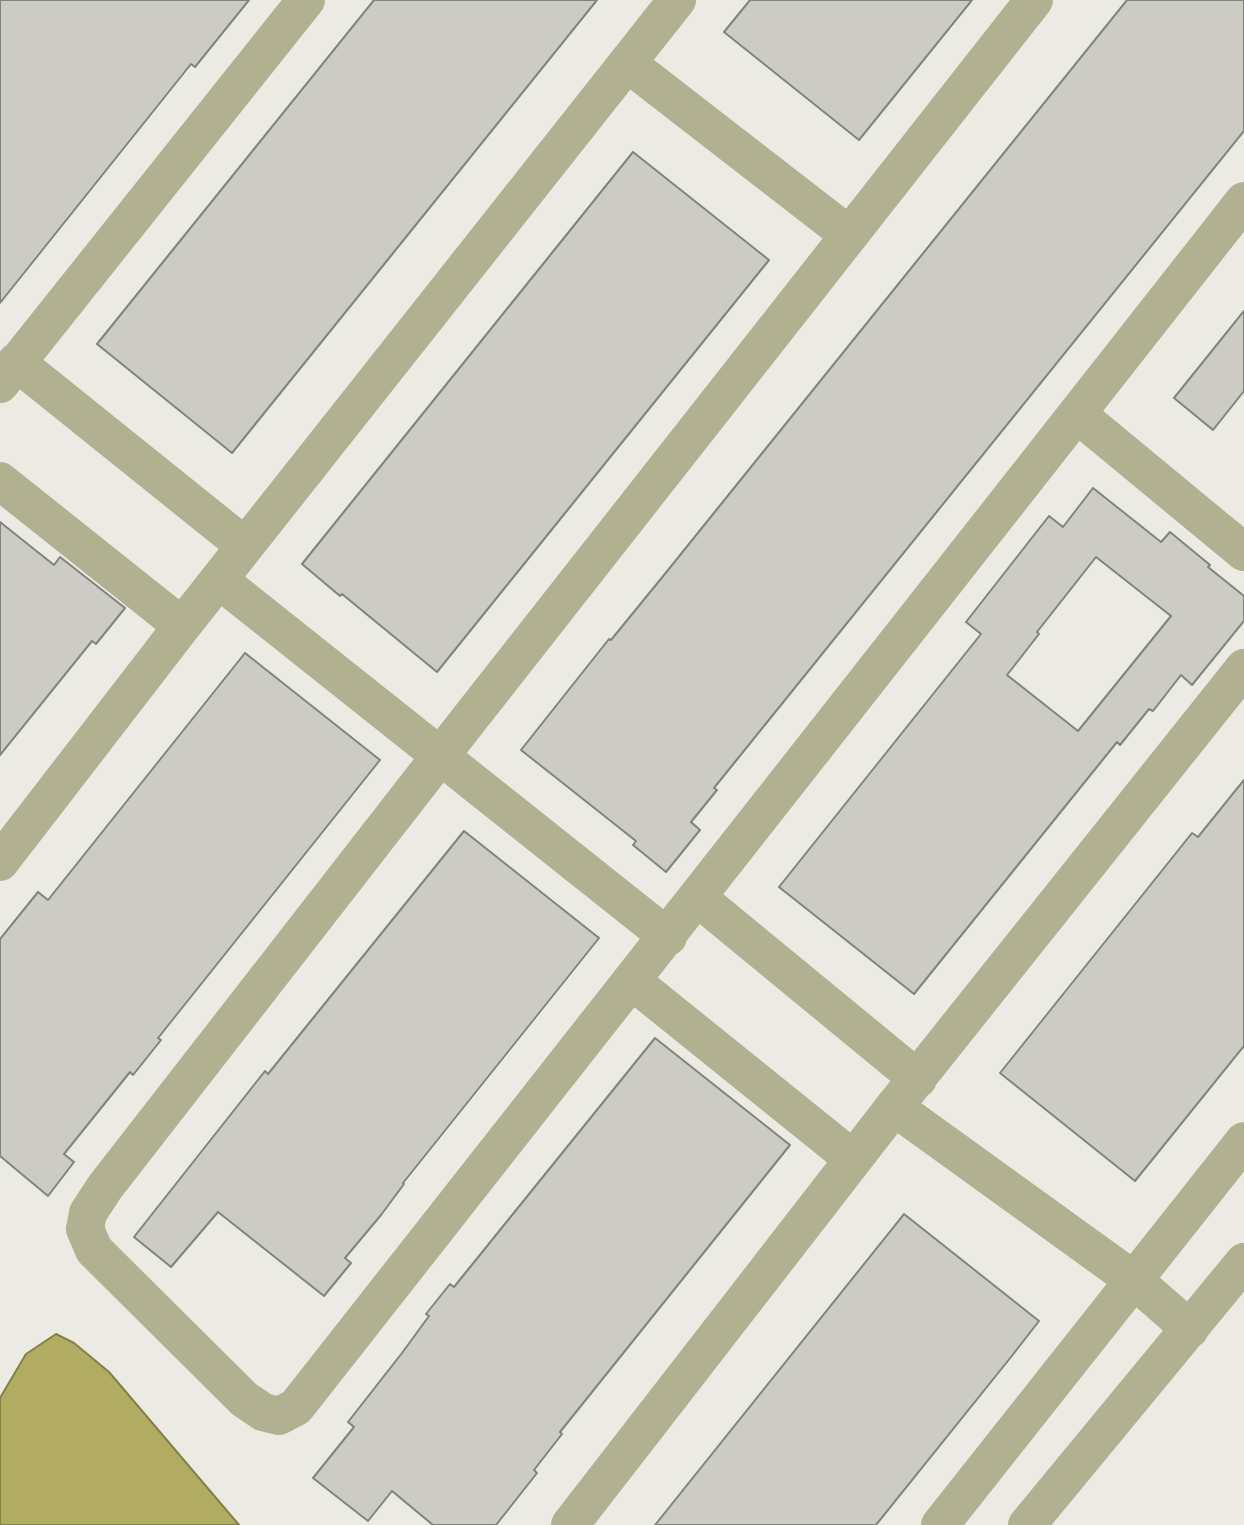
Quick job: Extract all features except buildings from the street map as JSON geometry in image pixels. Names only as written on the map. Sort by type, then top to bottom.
[{"type":"street","points":[[245,546],[8,373],[306,0]]},
{"type":"street","points":[[0,862],[182,626],[677,0]]},
{"type":"street","points":[[1034,0],[441,755],[105,1187],[88,1213],[85,1229],[94,1250],[244,1399],[263,1412],[279,1416],[296,1408],[1244,201]]},
{"type":"street","points":[[627,64],[849,235]]},
{"type":"street","points":[[1077,414],[1244,552]]},
{"type":"street","points":[[0,481],[182,626]]},
{"type":"street","points":[[219,580],[667,937]]},
{"type":"street","points":[[570,1525],[853,1159],[1244,668]]},
{"type":"street","points":[[698,898],[918,1079]]},
{"type":"street","points":[[632,981],[853,1159]]},
{"type":"street","points":[[894,1107],[1135,1281],[1190,1329]]},
{"type":"street","points":[[940,1525],[1244,1141]]},
{"type":"street","points":[[1027,1525],[1244,1262]]},
{"type":"shaded area","points":[[56,1334],[74,1343],[109,1372],[239,1525],[0,1525],[0,1398],[26,1354]]}]
